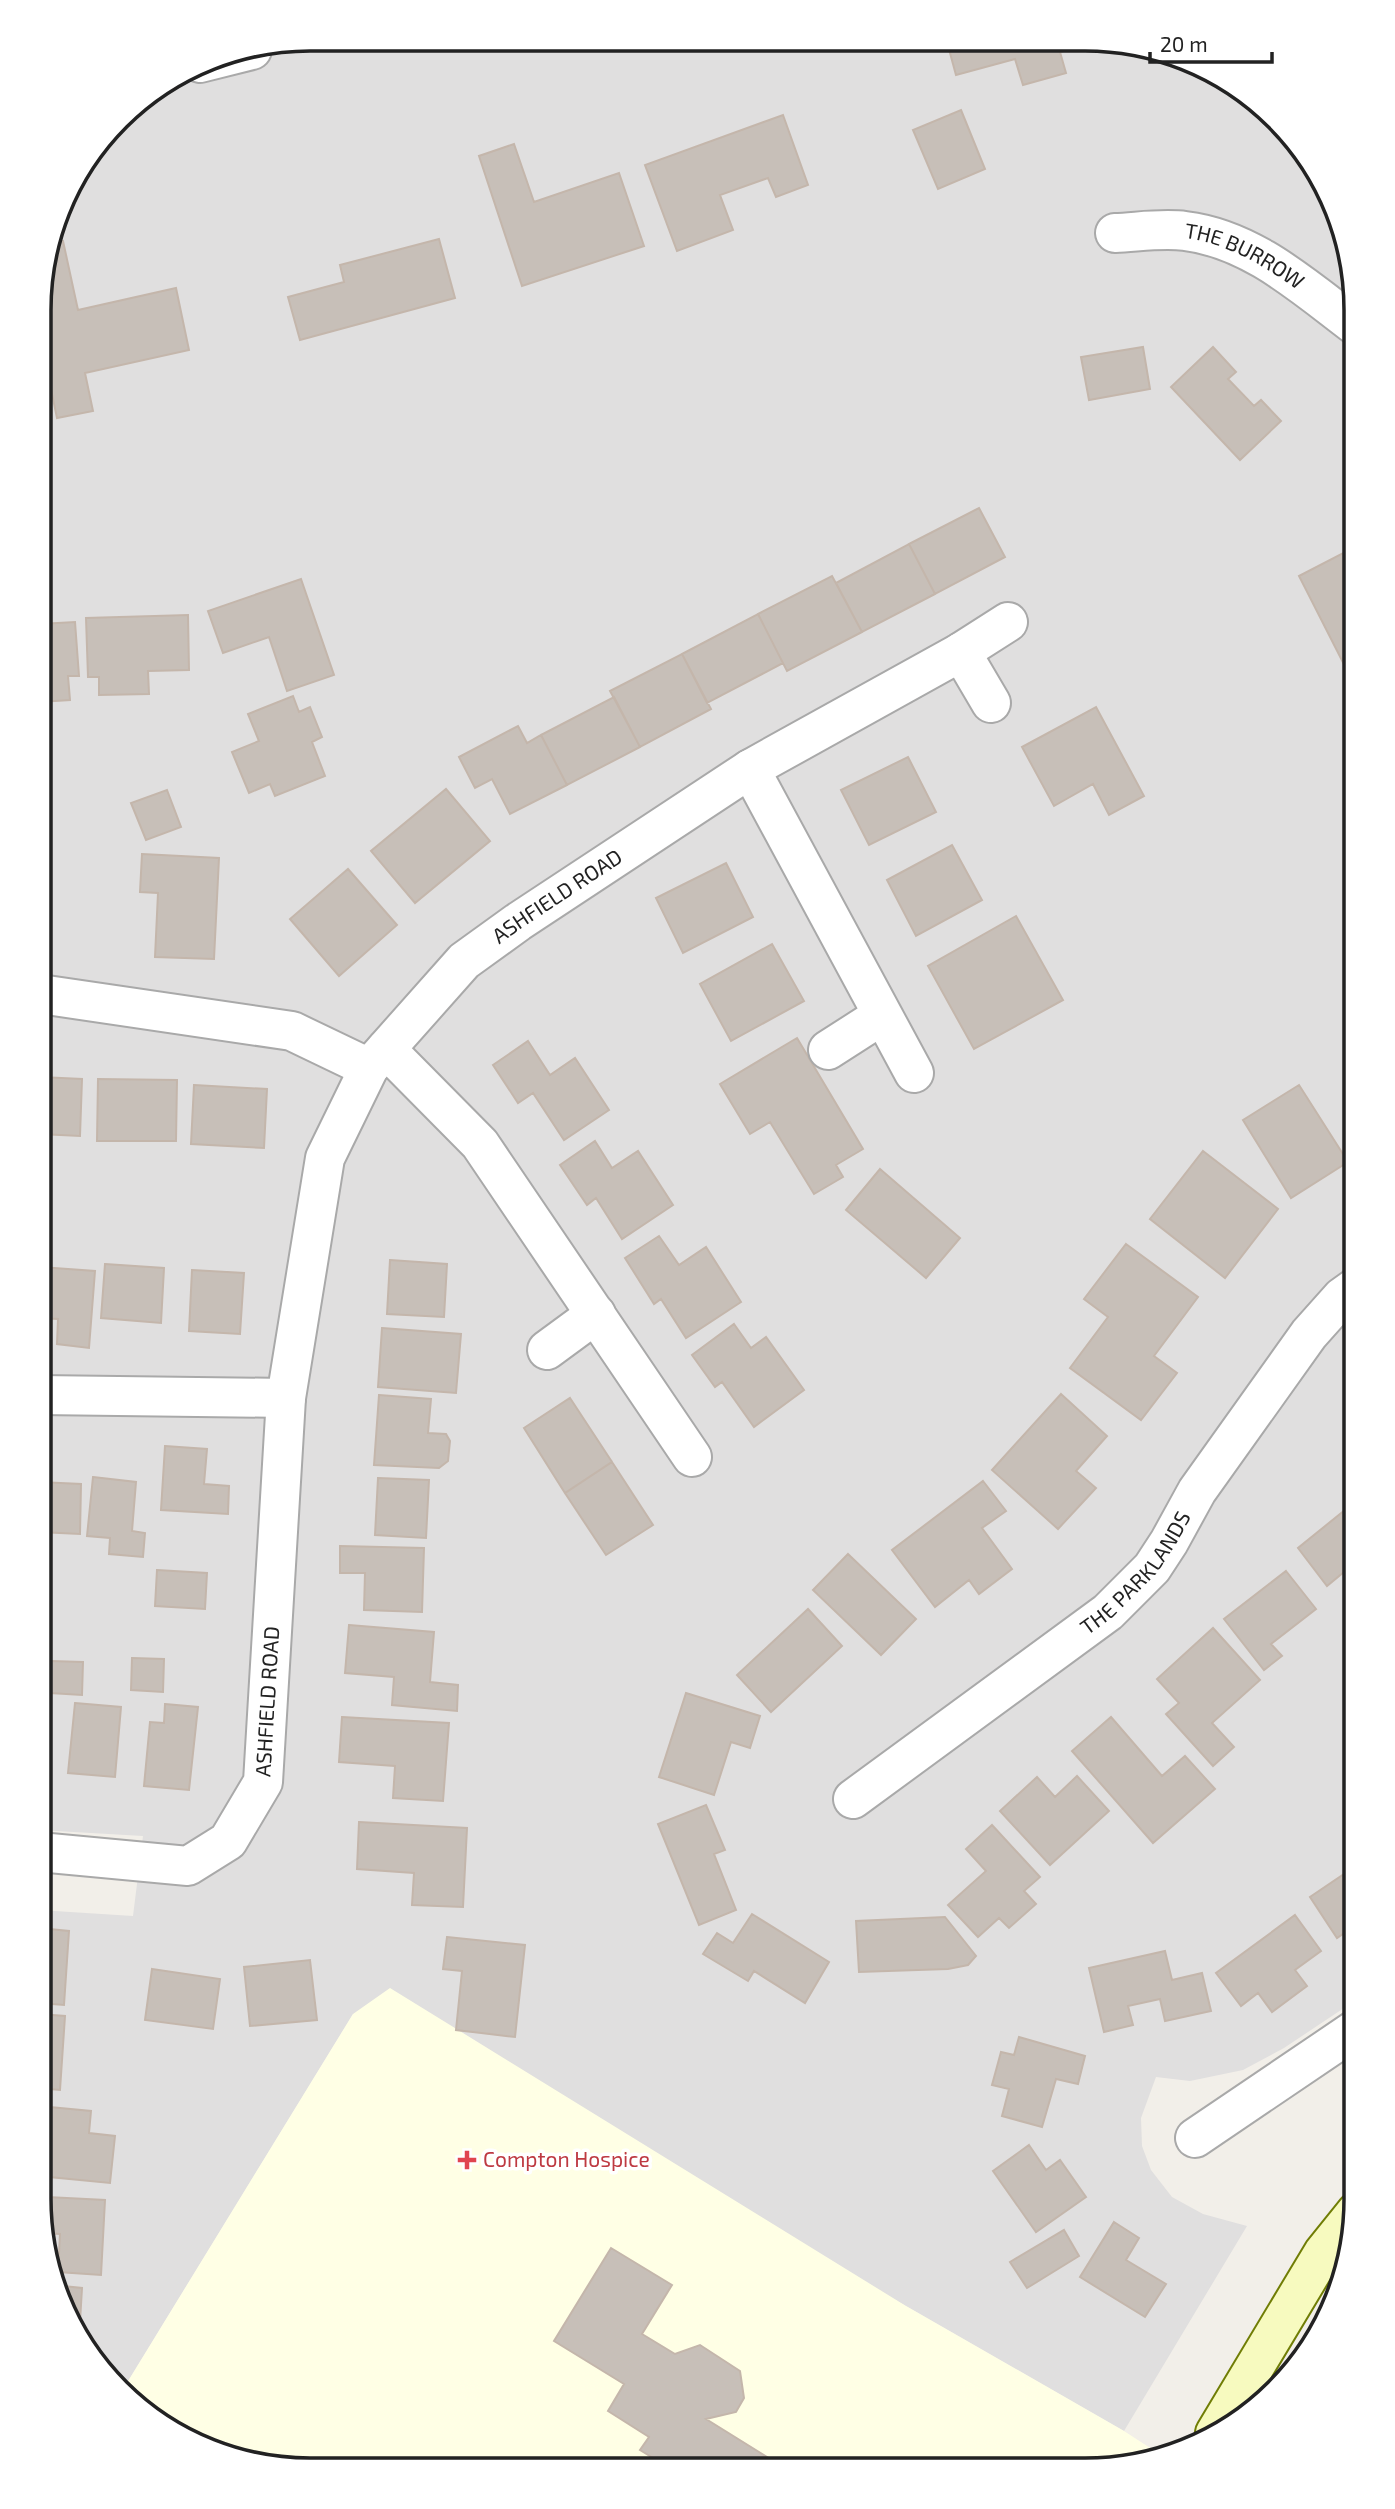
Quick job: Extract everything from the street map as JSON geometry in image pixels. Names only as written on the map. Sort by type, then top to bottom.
[{"type":"main road","points":[[1224,2418],[1323,2253],[1342,2229]]},
{"type":"street","name":"THE BURROW","points":[[1115,233],[1184,231],[1227,240],[1267,259],[1344,317]]},
{"type":"street","name":"ASHFIELD ROAD","points":[[51,1853],[188,1866],[228,1842],[263,1782],[286,1398],[325,1158],[377,1058],[464,961],[519,922],[750,769],[961,652],[1007,622]]},
{"type":"street","points":[[961,652],[991,703]]},
{"type":"street","points":[[750,769],[914,1073]]},
{"type":"street","points":[[51,996],[292,1031],[377,1058],[480,1144],[692,1457]]},
{"type":"street","points":[[828,1050],[881,1016]]},
{"type":"street","name":"THE PARKLANDS","points":[[853,1799],[1108,1612],[1139,1584],[1169,1542],[1197,1491],[1309,1334],[1344,1296]]},
{"type":"street","points":[[547,1350],[596,1314]]},
{"type":"street","points":[[51,1395],[286,1398]]},
{"type":"street","points":[[1195,2138],[1344,2037]]},
{"type":"shaded area","points":[[293,51],[1102,51],[1169,64],[1215,85],[1243,104],[1280,139],[1310,180],[1331,226],[1344,293],[1344,2008],[1284,2048],[1243,2070],[1190,2081],[1156,2077],[1141,2118],[1142,2146],[1151,2170],[1172,2197],[1203,2214],[1247,2226],[1124,2431],[906,2306],[353,2014],[127,2382],[104,2357],[77,2314],[64,2283],[53,2233],[51,1911],[133,1916],[143,1836],[51,1831],[51,293],[64,226],[85,180],[104,152],[139,115],[180,85],[226,64]]},
{"type":"shaded area","name":"Compton Hospice","points":[[390,1988],[906,2306],[1152,2449],[1102,2458],[293,2458],[226,2445],[180,2424],[152,2405],[127,2382],[353,2014]]},
{"type":"building","points":[[949,51],[1064,51],[1060,52],[1066,73],[1023,85],[1015,59],[956,75]]},
{"type":"building","points":[[961,110],[985,169],[938,189],[913,130]]},
{"type":"building","points":[[783,115],[808,185],[776,197],[768,178],[720,195],[733,230],[677,251],[645,165]]},
{"type":"building","points":[[514,144],[534,202],[619,173],[644,246],[522,286],[479,156]]},
{"type":"building","points":[[439,239],[455,298],[300,340],[288,297],[344,282],[340,265]]},
{"type":"building","points":[[63,241],[78,310],[176,288],[189,350],[85,373],[93,411],[57,418],[51,389],[51,293],[60,242]]},
{"type":"building","points":[[1143,347],[1150,389],[1089,400],[1081,357]]},
{"type":"building","points":[[1213,347],[1236,372],[1228,379],[1254,406],[1261,400],[1281,421],[1240,460],[1171,387]]},
{"type":"building","points":[[979,508],[1005,557],[935,594],[909,544]]},
{"type":"building","points":[[909,544],[935,594],[862,632],[836,583]]},
{"type":"building","points":[[1344,553],[1344,664],[1299,576]]},
{"type":"building","points":[[832,576],[862,632],[787,671],[758,614]]},
{"type":"building","points":[[301,579],[334,675],[287,691],[269,637],[223,653],[208,611]]},
{"type":"building","points":[[758,614],[783,663],[707,703],[682,654]]},
{"type":"building","points":[[188,615],[189,670],[148,671],[149,694],[99,695],[99,677],[88,677],[86,618]]},
{"type":"building","points":[[75,622],[79,676],[68,676],[70,700],[51,701],[51,623]]},
{"type":"building","points":[[682,654],[711,709],[640,747],[610,691]]},
{"type":"building","points":[[293,696],[299,712],[310,707],[322,737],[312,742],[325,776],[275,796],[270,784],[249,793],[232,752],[259,741],[248,714]]},
{"type":"building","points":[[614,697],[640,747],[567,785],[541,735]]},
{"type":"building","points":[[1096,707],[1144,796],[1109,815],[1093,784],[1054,806],[1022,747]]},
{"type":"building","points":[[518,726],[527,743],[541,735],[567,785],[510,814],[492,779],[475,788],[459,757]]},
{"type":"building","points":[[908,757],[936,812],[869,845],[841,790]]},
{"type":"building","points":[[446,789],[490,841],[415,903],[371,851]]},
{"type":"building","points":[[167,790],[181,827],[146,840],[131,803]]},
{"type":"building","points":[[952,845],[982,900],[916,936],[887,880]]},
{"type":"building","points":[[142,854],[219,858],[214,959],[155,957],[158,893],[140,892]]},
{"type":"building","points":[[726,863],[753,917],[683,953],[656,898]]},
{"type":"building","points":[[348,869],[397,925],[339,976],[290,919]]},
{"type":"building","points":[[1016,916],[1063,1000],[974,1049],[928,966]]},
{"type":"building","points":[[772,944],[804,1001],[731,1041],[700,984]]},
{"type":"building","points":[[797,1038],[863,1149],[836,1165],[843,1177],[814,1194],[770,1122],[750,1134],[720,1084]]},
{"type":"building","points":[[528,1041],[550,1075],[575,1058],[609,1110],[564,1140],[533,1093],[518,1103],[493,1065]]},
{"type":"building","points":[[51,1078],[82,1079],[80,1136],[51,1135]]},
{"type":"building","points":[[98,1079],[177,1080],[176,1141],[97,1141]]},
{"type":"building","points":[[194,1085],[267,1089],[264,1148],[191,1144]]},
{"type":"building","points":[[1299,1085],[1344,1156],[1344,1165],[1291,1198],[1243,1120]]},
{"type":"building","points":[[595,1141],[612,1168],[638,1151],[673,1205],[622,1239],[596,1198],[587,1205],[560,1165]]},
{"type":"building","points":[[1203,1151],[1278,1209],[1225,1278],[1150,1219]]},
{"type":"building","points":[[880,1169],[960,1238],[926,1278],[846,1210]]},
{"type":"building","points":[[659,1236],[679,1265],[706,1247],[741,1302],[686,1338],[661,1299],[654,1304],[625,1258]]},
{"type":"building","points":[[1126,1244],[1198,1297],[1154,1356],[1177,1373],[1141,1420],[1070,1368],[1108,1317],[1084,1299]]},
{"type":"building","points":[[390,1260],[447,1264],[444,1317],[387,1314]]},
{"type":"building","points":[[105,1264],[164,1268],[161,1323],[101,1318]]},
{"type":"building","points":[[51,1268],[95,1271],[89,1348],[57,1344],[58,1319],[51,1319]]},
{"type":"building","points":[[192,1270],[244,1273],[240,1334],[189,1331]]},
{"type":"building","points":[[734,1324],[751,1348],[766,1337],[804,1390],[754,1427],[722,1382],[715,1387],[692,1355]]},
{"type":"building","points":[[382,1328],[461,1334],[456,1393],[378,1387]]},
{"type":"building","points":[[1061,1394],[1107,1436],[1076,1471],[1096,1488],[1058,1529],[992,1470]]},
{"type":"building","points":[[379,1395],[431,1399],[428,1433],[446,1434],[450,1441],[448,1461],[439,1468],[374,1465]]},
{"type":"building","points":[[570,1398],[612,1462],[565,1493],[524,1428]]},
{"type":"building","points":[[165,1446],[207,1449],[204,1484],[229,1486],[228,1514],[161,1510]]},
{"type":"building","points":[[612,1462],[653,1525],[606,1555],[565,1493]]},
{"type":"building","points":[[93,1477],[136,1482],[132,1531],[145,1533],[143,1557],[109,1554],[110,1538],[87,1536]]},
{"type":"building","points":[[378,1478],[429,1480],[426,1538],[375,1535]]},
{"type":"building","points":[[983,1481],[1006,1511],[982,1528],[1012,1569],[979,1594],[969,1580],[935,1607],[892,1550]]},
{"type":"building","points":[[51,1483],[81,1484],[80,1534],[51,1533]]},
{"type":"building","points":[[1344,1511],[1344,1572],[1327,1586],[1298,1548]]},
{"type":"building","points":[[340,1546],[424,1548],[422,1612],[364,1610],[365,1573],[340,1573]]},
{"type":"building","points":[[848,1554],[916,1619],[881,1655],[813,1590]]},
{"type":"building","points":[[157,1570],[207,1573],[205,1609],[155,1606]]},
{"type":"building","points":[[1286,1571],[1316,1609],[1271,1644],[1282,1656],[1264,1670],[1224,1619]]},
{"type":"building","points":[[808,1609],[842,1646],[771,1712],[737,1675]]},
{"type":"building","points":[[349,1625],[434,1632],[430,1682],[458,1685],[457,1711],[392,1705],[394,1677],[345,1673]]},
{"type":"building","points":[[1213,1628],[1260,1680],[1212,1723],[1234,1747],[1213,1766],[1166,1714],[1179,1703],[1157,1679]]},
{"type":"building","points":[[132,1658],[164,1659],[163,1692],[131,1690]]},
{"type":"building","points":[[51,1661],[83,1662],[82,1695],[51,1693]]},
{"type":"building","points":[[686,1693],[760,1716],[750,1748],[731,1742],[714,1795],[659,1777]]},
{"type":"building","points":[[75,1703],[121,1707],[115,1777],[68,1773]]},
{"type":"building","points":[[165,1704],[198,1707],[189,1790],[144,1786],[150,1722],[164,1723]]},
{"type":"building","points":[[342,1717],[449,1723],[443,1801],[393,1798],[395,1766],[339,1762]]},
{"type":"building","points":[[1111,1717],[1162,1776],[1185,1756],[1215,1789],[1153,1843],[1072,1751]]},
{"type":"building","points":[[1077,1776],[1109,1811],[1050,1865],[1000,1811],[1037,1777],[1055,1797]]},
{"type":"building","points":[[706,1805],[725,1850],[714,1854],[736,1910],[699,1925],[658,1824]]},
{"type":"building","points":[[359,1822],[467,1828],[463,1907],[412,1905],[414,1873],[357,1869]]},
{"type":"building","points":[[992,1825],[1040,1877],[1024,1891],[1036,1904],[1009,1928],[999,1918],[978,1937],[948,1905],[986,1871],[966,1849]]},
{"type":"building","points":[[1344,1874],[1344,1933],[1337,1938],[1310,1897]]},
{"type":"building","points":[[752,1914],[829,1962],[805,2003],[754,1971],[748,1981],[703,1954],[717,1933],[733,1943]]},
{"type":"building","points":[[1295,1915],[1321,1951],[1295,1970],[1307,1986],[1272,2012],[1258,1993],[1241,2006],[1216,1973]]},
{"type":"building","points":[[945,1917],[976,1956],[968,1965],[948,1969],[859,1972],[856,1921]]},
{"type":"building","points":[[51,1929],[69,1931],[64,2005],[51,2004]]},
{"type":"building","points":[[447,1937],[525,1945],[515,2037],[456,2030],[462,1971],[443,1969]]},
{"type":"building","points":[[1165,1951],[1172,1980],[1202,1973],[1211,2011],[1165,2021],[1160,1999],[1128,2006],[1133,2025],[1104,2032],[1089,1968]]},
{"type":"building","points":[[310,1960],[317,2020],[250,2026],[244,1967]]},
{"type":"building","points":[[152,1969],[220,1979],[213,2029],[145,2020]]},
{"type":"building","points":[[51,2015],[65,2016],[60,2090],[51,2089]]},
{"type":"building","points":[[1019,2037],[1085,2056],[1078,2084],[1056,2079],[1042,2127],[1002,2116],[1009,2089],[992,2085],[1001,2052],[1014,2055]]},
{"type":"building","points":[[51,2107],[91,2111],[89,2133],[115,2136],[110,2183],[51,2177]]},
{"type":"building","points":[[1029,2145],[1046,2170],[1060,2160],[1086,2197],[1036,2232],[993,2171]]},
{"type":"building","points":[[51,2197],[105,2200],[101,2275],[61,2272],[59,2261],[60,2234],[53,2234]]},
{"type":"building","points":[[1114,2222],[1139,2238],[1126,2260],[1166,2284],[1145,2317],[1080,2277]]},
{"type":"building","points":[[1064,2230],[1079,2256],[1027,2288],[1010,2262]]},
{"type":"building","points":[[611,2248],[672,2285],[642,2334],[675,2354],[700,2345],[740,2371],[744,2398],[736,2412],[706,2419],[769,2458],[653,2458],[640,2450],[649,2437],[608,2411],[624,2384],[554,2341]]},
{"type":"building","points":[[65,2286],[82,2288],[80,2320]]},
{"type":"place","name":"Compton Hospice","points":[[467,2160]]}]
